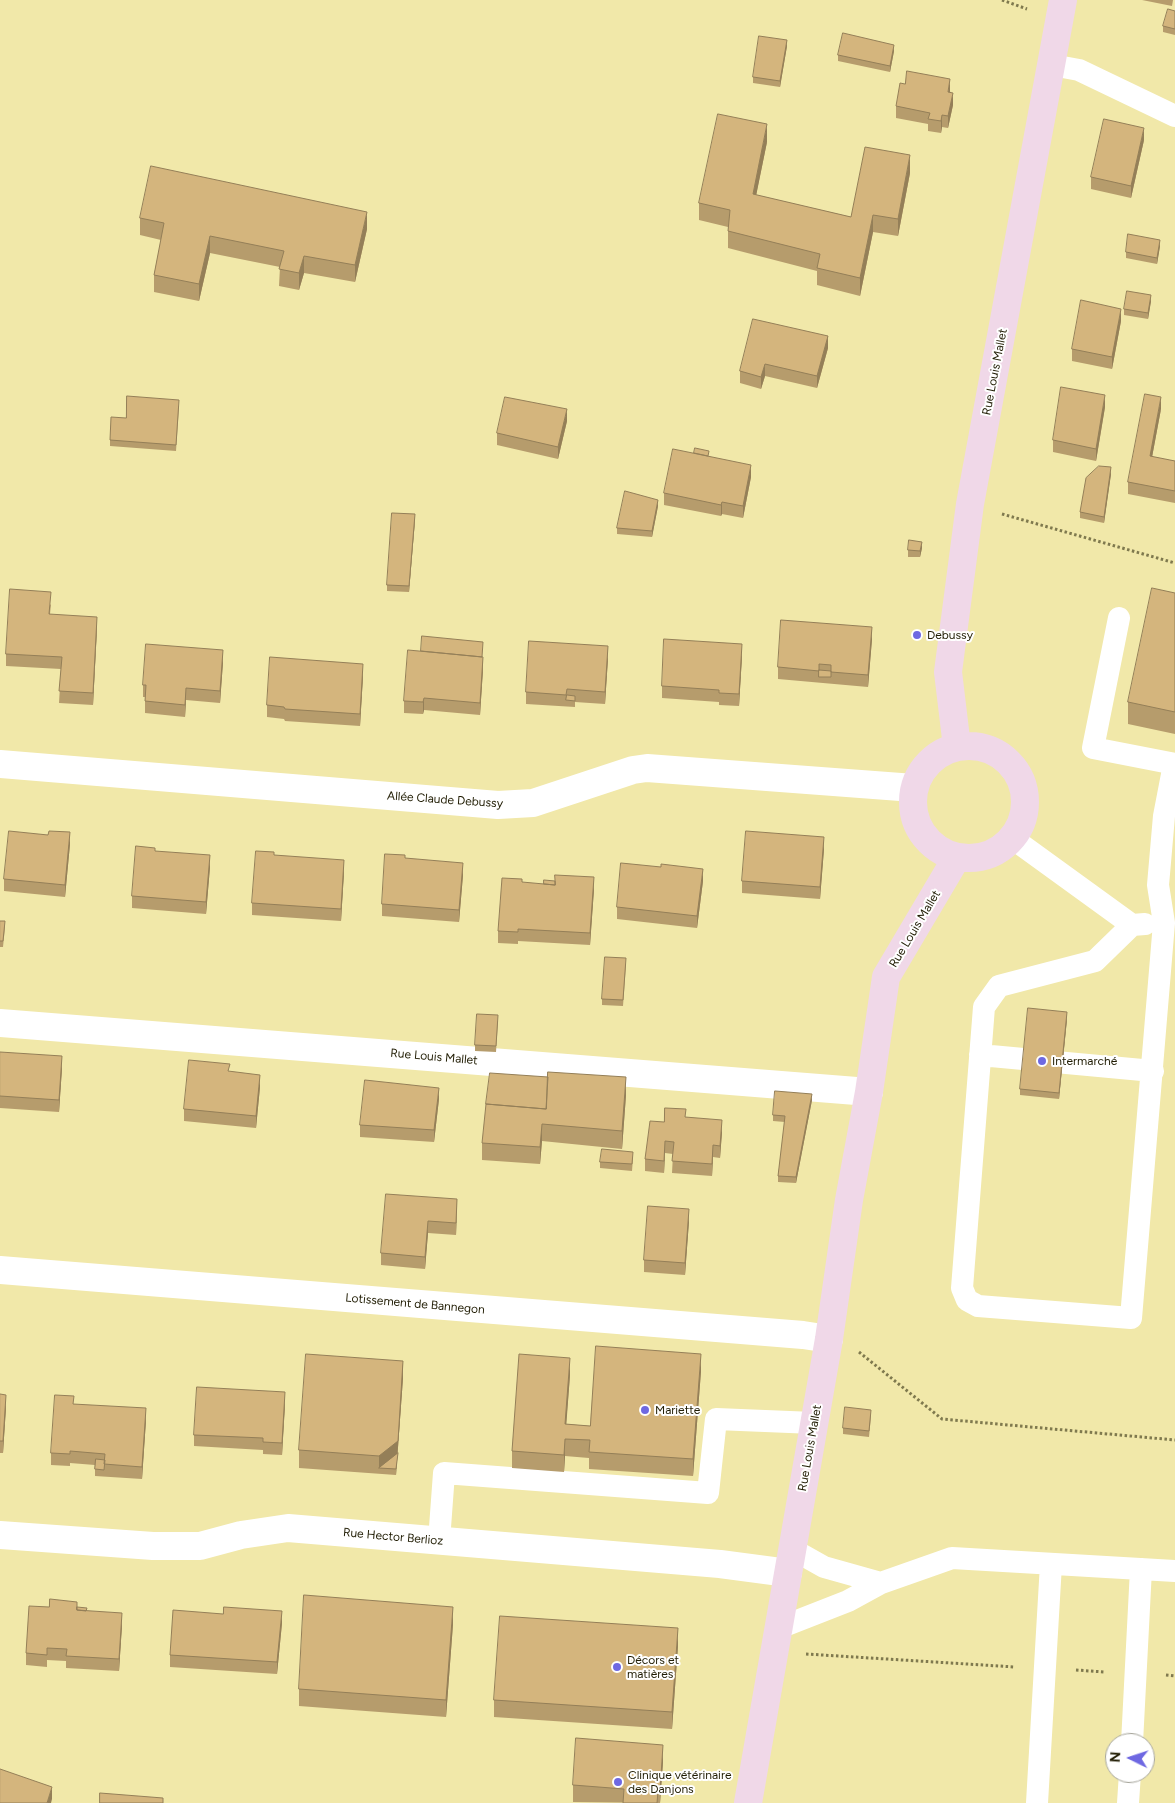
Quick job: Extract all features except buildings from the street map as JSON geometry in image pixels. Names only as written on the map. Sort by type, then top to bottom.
[{"type":"main road","name":"Rue Louis Mallet","points":[[957,747],[948,672],[970,504],[1063,0]]},
{"type":"main road","points":[[973,746],[988,749],[1001,756],[1013,766],[1025,795],[1025,810],[1020,826],[1001,849],[987,855],[972,858],[957,857],[943,852],[931,844],[921,832],[914,818],[912,803],[914,788],[920,773],[930,761],[943,752],[957,747],[973,746]]},
{"type":"main road","name":"Rue Louis Mallet","points":[[748,1803],[829,1339],[849,1200],[869,1092],[886,977],[957,857]]},
{"type":"street","name":"Allée Claude Debussy","points":[[0,764],[498,805],[533,803],[633,770],[647,768],[914,788]]},
{"type":"street","name":"Rue Louis Mallet","points":[[0,1023],[869,1092]]},
{"type":"street","name":"Lotissement de Bannegon","points":[[0,1270],[803,1335],[829,1339]]},
{"type":"street","name":"Rue Hector Berlioz","points":[[0,1535],[153,1546],[200,1546],[241,1535],[288,1528],[720,1564],[790,1561]]},
{"type":"lane","points":[[1052,66],[1079,70],[1175,116]]},
{"type":"lane","points":[[1118,618],[1093,748],[1174,764],[1164,816],[1158,885],[1164,923],[1132,1318],[978,1306],[967,1300],[962,1288],[984,1007],[999,986],[1094,961],[1132,925]]},
{"type":"lane","points":[[1012,838],[1132,925],[1164,923]]},
{"type":"lane","points":[[980,1055],[1152,1071]]},
{"type":"lane","points":[[438,1541],[444,1473],[708,1493],[716,1419],[814,1424]]},
{"type":"lane","points":[[778,1628],[848,1601],[881,1582],[952,1558],[1175,1571]]},
{"type":"lane","points":[[790,1561],[824,1567],[881,1582]]},
{"type":"lane","points":[[1037,1803],[1051,1564]]},
{"type":"lane","points":[[1133,1733],[1141,1569]]},
{"type":"lane","points":[[1128,1803],[1129,1783]]},
{"type":"path","points":[[970,504],[1175,563]]},
{"type":"path","points":[[829,1339],[860,1353],[942,1419],[1175,1440]]},
{"type":"path","points":[[804,1654],[1175,1676]]},
{"type":"place","name":"Debussy","points":[[917,635]]},
{"type":"place","name":"Intermarché","points":[[1042,1061]]},
{"type":"place","name":"Mariette","points":[[645,1410]]},
{"type":"place","name":"Décors et matières","points":[[617,1667]]},
{"type":"place","name":"Clinique vétérinaire des Danjons","points":[[618,1782]]}]
